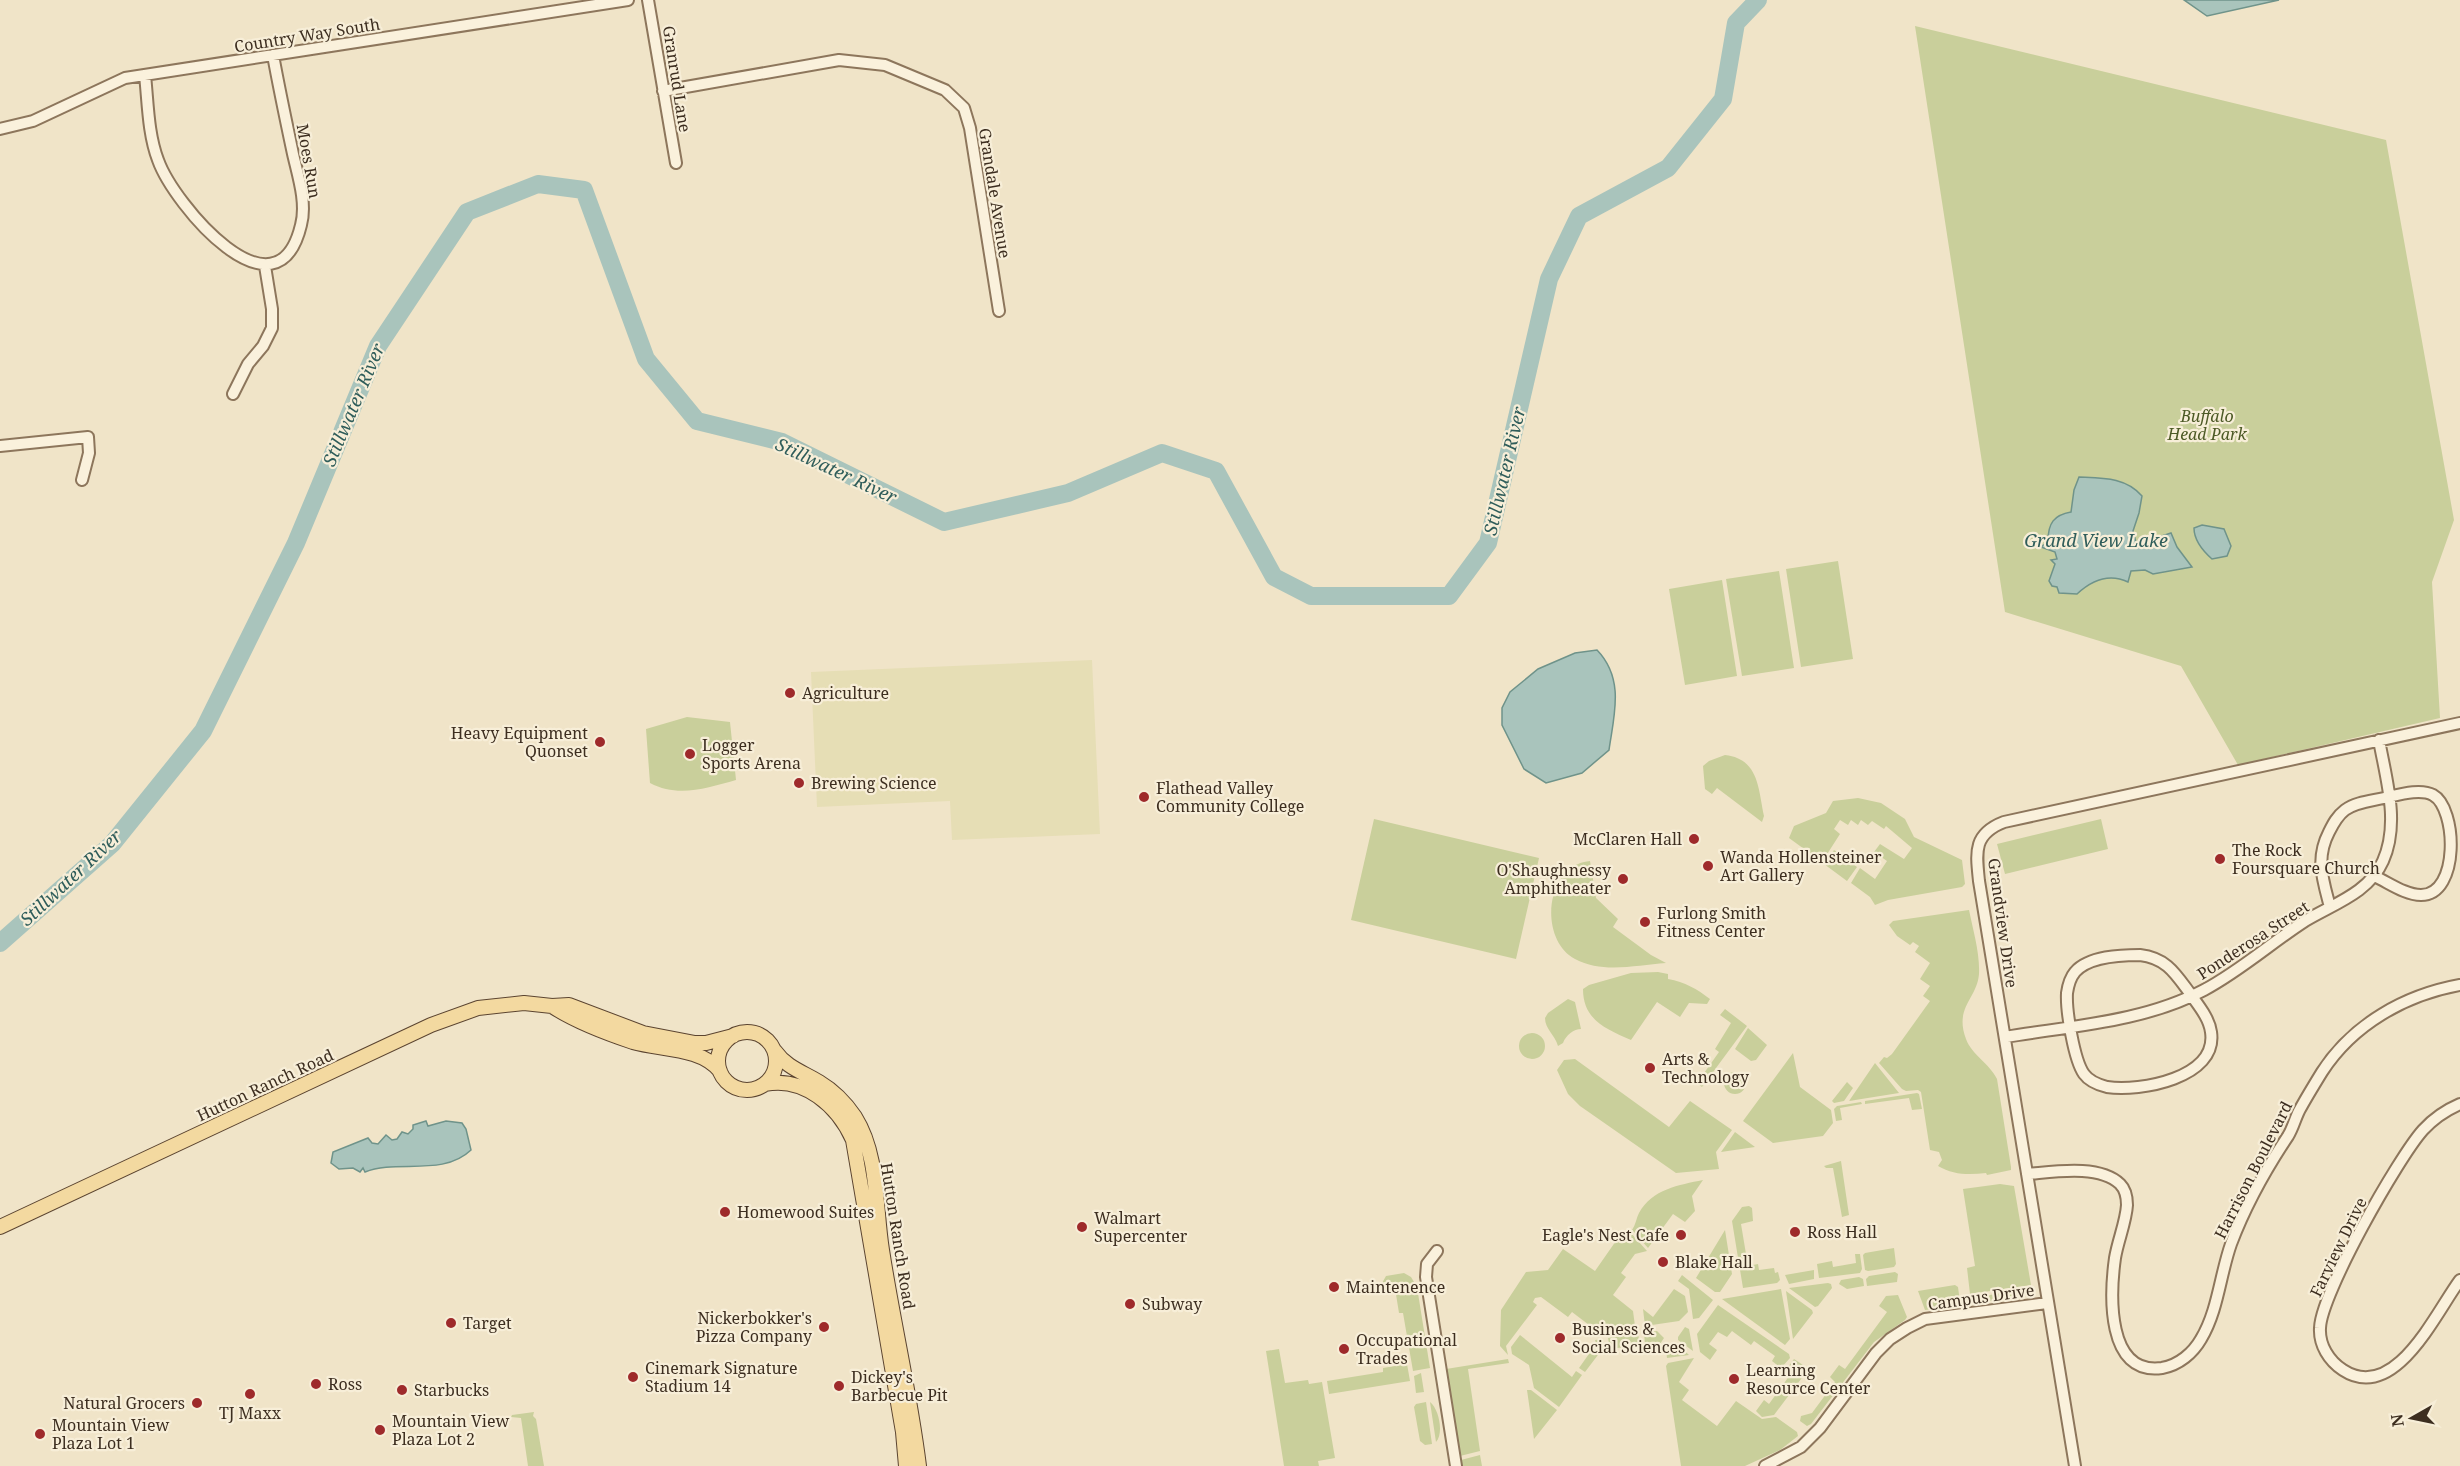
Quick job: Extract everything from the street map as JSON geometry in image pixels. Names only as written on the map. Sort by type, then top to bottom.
[{"type":"main road","name":"Hutton Ranch Road","points":[[0,1227],[449,1017],[478,1008],[524,1003],[569,1005],[627,1028],[675,1039],[706,1043],[733,1036]]},
{"type":"main road","name":"Hutton Ranch Road","points":[[552,1006],[568,1016],[618,1037],[703,1057],[720,1071]]},
{"type":"main road","points":[[746,1032],[754,1033],[768,1041],[775,1052],[775,1069],[765,1084],[758,1089],[740,1089],[725,1080],[720,1071],[719,1053],[723,1045],[733,1036],[746,1032]]},
{"type":"main road","name":"Hutton Ranch Road","points":[[775,1052],[789,1066],[836,1093],[854,1115],[865,1137],[873,1175],[881,1249],[915,1431],[919,1466]]},
{"type":"main road","name":"Hutton Ranch Road","points":[[765,1084],[784,1082],[811,1092],[831,1107],[849,1130],[853,1140],[903,1432],[906,1466]]},
{"type":"street","name":"Country Way South","points":[[0,129],[33,121],[125,78],[628,0]]},
{"type":"street","name":"Granrud Lane","points":[[648,0],[676,163]]},
{"type":"street","name":"Moes Run","points":[[265,266],[281,261],[294,246],[302,224],[302,195],[273,56]]},
{"type":"street","name":"Grandale Avenue","points":[[663,91],[839,60],[885,65],[945,90],[964,108],[970,128],[999,311]]},
{"type":"street","points":[[145,75],[152,137],[158,161],[180,201],[227,248],[252,262],[265,266],[272,309],[272,328],[263,346],[248,364],[233,394]]},
{"type":"street","points":[[0,446],[88,437],[89,453],[82,480]]},
{"type":"street","name":"Grandview Drive","points":[[2074,1466],[1977,858],[1981,839],[1986,831],[2004,822],[2460,723]]},
{"type":"street","name":"Ponderosa Street","points":[[2005,1037],[2139,1014],[2192,996],[2222,980],[2291,930],[2357,892],[2374,876],[2383,861],[2389,842],[2391,810],[2379,740]]},
{"type":"street","name":"Ponderosa Street","points":[[2330,908],[2321,873],[2320,858],[2333,823],[2342,812],[2354,805],[2389,796],[2424,792],[2440,800],[2446,811],[2453,846],[2453,867],[2442,886],[2437,891],[2423,895],[2409,893],[2374,876]]},
{"type":"street","name":"Ponderosa Street","points":[[2133,955],[2156,958],[2174,970],[2208,1020],[2211,1030],[2211,1046],[2199,1065],[2187,1074],[2172,1080],[2112,1087],[2090,1080],[2081,1069],[2072,1027],[2067,999],[2069,985],[2080,968],[2093,962],[2133,955]]},
{"type":"street","name":"Harrison Boulevard","points":[[2027,1174],[2066,1170],[2085,1172],[2112,1178],[2124,1189],[2127,1206],[2114,1270],[2115,1326],[2120,1347],[2133,1362],[2143,1367],[2164,1368],[2175,1364],[2193,1351],[2205,1332],[2224,1265],[2241,1220],[2323,1070],[2347,1041],[2386,1012],[2423,994],[2460,985]]},
{"type":"street","name":"Farview Drive","points":[[2460,1104],[2438,1117],[2424,1129],[2400,1161],[2384,1189],[2327,1301],[2320,1327],[2325,1351],[2335,1364],[2349,1374],[2366,1378],[2382,1375],[2400,1363],[2415,1347],[2460,1280]]},
{"type":"street","points":[[1437,1251],[1427,1264],[1426,1277],[1456,1466]]},
{"type":"street","name":"Campus Drive","points":[[1765,1466],[1802,1446],[1820,1428],[1876,1353],[1906,1328],[1925,1319],[2047,1303]]},
{"type":"shaded area","points":[[1092,660],[1100,834],[952,840],[950,801],[817,807],[811,672]]},
{"type":"green space","name":"Buffalo Head Park","points":[[1915,26],[2386,140],[2454,520],[2432,582],[2440,718],[2238,765],[2181,666],[2005,612]]},
{"type":"green space","points":[[1838,561],[1853,659],[1801,667],[1786,569]]},
{"type":"green space","points":[[1779,571],[1794,668],[1742,676],[1726,579]]},
{"type":"green space","points":[[1722,580],[1737,676],[1685,685],[1669,589]]},
{"type":"green space","name":"Logger Sports Arena","points":[[687,717],[730,722],[736,780],[682,791],[661,788],[650,783],[646,729]]},
{"type":"green space","points":[[1725,755],[1745,762],[1755,776],[1764,816],[1762,822],[1717,788],[1712,794],[1705,789],[1703,766]]},
{"type":"green space","points":[[1858,798],[1881,803],[1905,819],[1914,837],[1962,860],[1965,884],[1962,887],[1888,900],[1875,905],[1870,897],[1851,883],[1860,868],[1875,879],[1887,861],[1874,852],[1880,844],[1904,859],[1912,848],[1886,826],[1884,829],[1872,821],[1868,825],[1861,820],[1858,825],[1851,820],[1848,825],[1840,820],[1834,829],[1840,834],[1822,862],[1789,838],[1794,826],[1826,813],[1833,801]]},
{"type":"green space","points":[[1374,819],[1539,858],[1516,959],[1351,920]]},
{"type":"green space","points":[[2101,819],[2108,849],[2005,874],[1997,844]]},
{"type":"green space","points":[[1834,850],[1857,867],[1847,881],[1824,864]]},
{"type":"green space","points":[[1590,861],[1596,898],[1618,919],[1613,927],[1651,955],[1666,963],[1620,967],[1597,966],[1575,959],[1563,949],[1555,936],[1552,920],[1552,904],[1556,888],[1563,875],[1575,866]]},
{"type":"green space","points":[[1969,910],[1979,974],[1964,1011],[1963,1028],[1969,1045],[1997,1079],[2011,1167],[2011,1170],[1987,1175],[1986,1173],[1955,1173],[1938,1166],[1942,1160],[1939,1152],[1930,1150],[1921,1092],[1902,1089],[1879,1063],[1884,1057],[1887,1058],[1892,1054],[1930,1001],[1923,996],[1930,986],[1920,979],[1930,963],[1915,952],[1919,946],[1913,942],[1910,945],[1897,936],[1889,925],[1893,921]]},
{"type":"green space","points":[[1631,973],[1668,974],[1668,979],[1690,986],[1710,999],[1707,1004],[1689,1003],[1680,1017],[1657,1002],[1631,1040],[1598,1022],[1587,1008],[1583,989],[1589,985]]},
{"type":"green space","points":[[1568,999],[1575,1002],[1581,1029],[1570,1033],[1558,1046],[1545,1018],[1548,1013]]},
{"type":"green space","points":[[1725,1009],[1747,1026],[1702,1087],[1697,1083],[1719,1052],[1715,1049],[1731,1023],[1720,1015]]},
{"type":"green space","points":[[1748,1028],[1767,1045],[1756,1060],[1751,1061],[1735,1049]]},
{"type":"green space","points":[[1532,1033],[1541,1037],[1545,1046],[1541,1055],[1532,1059],[1523,1055],[1519,1046],[1523,1037]]},
{"type":"green space","points":[[1793,1053],[1800,1087],[1831,1110],[1833,1123],[1823,1136],[1773,1143],[1743,1121]]},
{"type":"green space","points":[[1575,1059],[1669,1127],[1690,1101],[1732,1130],[1716,1152],[1719,1169],[1676,1173],[1580,1106],[1568,1094],[1557,1070],[1564,1060]]},
{"type":"green space","points":[[1875,1063],[1899,1093],[1849,1101]]},
{"type":"green space","points":[[1735,1072],[1743,1075],[1746,1083],[1743,1091],[1735,1094],[1727,1091],[1724,1083],[1727,1075]]},
{"type":"green space","points":[[1847,1082],[1853,1088],[1844,1101],[1834,1103],[1832,1101]]},
{"type":"green space","points":[[1917,1093],[1922,1109],[1912,1110],[1909,1098],[1865,1104],[1865,1101]]},
{"type":"green space","points":[[1861,1102],[1862,1104],[1840,1108],[1842,1120],[1836,1121],[1834,1109],[1837,1106]]},
{"type":"green space","points":[[1735,1132],[1755,1147],[1721,1152]]},
{"type":"green space","points":[[1841,1161],[1849,1215],[1842,1217],[1833,1168],[1824,1166]]},
{"type":"green space","points":[[1703,1180],[1692,1196],[1695,1211],[1685,1222],[1673,1214],[1648,1248],[1632,1230],[1644,1205],[1667,1189]]},
{"type":"green space","points":[[2000,1184],[2014,1186],[2031,1285],[1970,1294],[1967,1268],[1975,1266],[1963,1189]]},
{"type":"green space","points":[[1742,1207],[1752,1208],[1753,1221],[1741,1224],[1748,1266],[1758,1264],[1759,1270],[1774,1268],[1780,1280],[1777,1283],[1743,1288],[1732,1221]]},
{"type":"green space","points":[[1725,1230],[1732,1274],[1720,1292],[1715,1292],[1696,1278]]},
{"type":"green space","points":[[1630,1232],[1647,1251],[1635,1254],[1621,1273],[1626,1277],[1613,1295],[1633,1311],[1635,1326],[1594,1332],[1593,1328],[1572,1312],[1568,1317],[1541,1297],[1535,1298],[1533,1302],[1537,1305],[1506,1346],[1508,1355],[1500,1346],[1501,1310],[1526,1272],[1548,1270],[1563,1249],[1595,1271],[1618,1238]]},
{"type":"green space","points":[[1894,1248],[1896,1264],[1894,1267],[1865,1270],[1863,1255],[1865,1253]]},
{"type":"green space","points":[[1855,1254],[1860,1254],[1862,1269],[1860,1273],[1819,1278],[1817,1264],[1832,1261],[1833,1267],[1856,1263]]},
{"type":"green space","points":[[1814,1270],[1814,1279],[1789,1284],[1785,1275]]},
{"type":"green space","points":[[1895,1272],[1898,1274],[1897,1282],[1867,1286],[1866,1279],[1869,1276]]},
{"type":"green space","points":[[1404,1273],[1411,1277],[1417,1287],[1430,1368],[1413,1371],[1403,1313],[1399,1313],[1394,1282],[1381,1285],[1386,1276]]},
{"type":"green space","points":[[1682,1275],[1713,1300],[1699,1318],[1693,1319],[1689,1289],[1678,1281]]},
{"type":"green space","points":[[1859,1277],[1863,1279],[1864,1286],[1847,1289],[1839,1284],[1841,1280]]},
{"type":"green space","points":[[1828,1283],[1832,1288],[1815,1307],[1789,1288]]},
{"type":"green space","points":[[1955,1285],[1958,1287],[1959,1306],[1925,1310],[1918,1291]]},
{"type":"green space","points":[[2031,1288],[2031,1294],[1978,1303],[1972,1298]]},
{"type":"green space","points":[[1674,1289],[1685,1296],[1688,1312],[1679,1321],[1645,1326],[1643,1309],[1653,1317]]},
{"type":"green space","points":[[1781,1289],[1790,1339],[1785,1345],[1722,1299]]},
{"type":"green space","points":[[1786,1291],[1813,1313],[1793,1339]]},
{"type":"green space","points":[[1898,1295],[1907,1317],[1905,1320],[1874,1342],[1811,1424],[1807,1426],[1800,1421],[1801,1416],[1812,1413],[1835,1382],[1830,1377],[1839,1365],[1845,1369],[1887,1312],[1879,1306],[1886,1296]]},
{"type":"green space","points":[[1718,1305],[1789,1354],[1790,1358],[1781,1368],[1772,1361],[1775,1356],[1754,1341],[1751,1345],[1732,1331],[1727,1337],[1718,1332],[1709,1344],[1717,1350],[1710,1360],[1700,1352],[1697,1334]]},
{"type":"green space","points":[[1685,1327],[1689,1329],[1693,1351],[1678,1340]]},
{"type":"green space","points":[[1657,1331],[1664,1338],[1660,1344],[1645,1344],[1644,1333]]},
{"type":"green space","points":[[1638,1334],[1640,1345],[1610,1349],[1608,1338]]},
{"type":"green space","points":[[1520,1335],[1572,1377],[1576,1371],[1582,1375],[1559,1407],[1534,1388],[1529,1365],[1512,1354],[1511,1347]]},
{"type":"green space","points":[[1602,1339],[1604,1347],[1585,1372],[1579,1368],[1596,1344],[1595,1340]]},
{"type":"green space","points":[[1676,1343],[1689,1355],[1667,1358],[1666,1351],[1671,1344]]},
{"type":"green space","points":[[1279,1349],[1285,1383],[1308,1380],[1309,1384],[1322,1382],[1335,1458],[1318,1461],[1319,1466],[1284,1466],[1266,1351]]},
{"type":"green space","points":[[1694,1358],[1679,1382],[1689,1390],[1682,1400],[1717,1426],[1736,1401],[1762,1419],[1776,1417],[1797,1432],[1798,1436],[1780,1450],[1745,1466],[1681,1466],[1666,1366],[1668,1363]]},
{"type":"green space","points":[[1508,1359],[1509,1363],[1468,1369],[1480,1451],[1460,1456],[1446,1369]]},
{"type":"green space","points":[[1794,1359],[1806,1367],[1807,1371],[1774,1415],[1762,1417],[1756,1411],[1764,1400],[1769,1404],[1790,1375],[1785,1371]]},
{"type":"green space","points":[[1407,1364],[1410,1381],[1329,1394],[1327,1381],[1383,1372],[1383,1368]]},
{"type":"green space","points":[[1421,1373],[1424,1392],[1416,1393],[1414,1376]]},
{"type":"green space","points":[[1527,1390],[1531,1390],[1557,1410],[1534,1439]]},
{"type":"green space","points":[[1426,1402],[1432,1444],[1425,1445],[1420,1441],[1414,1407],[1416,1404]]},
{"type":"green space","points":[[1430,1402],[1436,1410],[1439,1421],[1440,1433],[1436,1442]]},
{"type":"green space","points":[[534,1412],[544,1466],[528,1466],[521,1418],[511,1417]]},
{"type":"green space","points":[[1480,1455],[1482,1466],[1462,1466],[1461,1460]]},
{"type":"water","points":[[2184,0],[2279,0],[2207,16]]},
{"type":"water","name":"Grand View Lake","points":[[2079,477],[2113,480],[2136,490],[2142,496],[2133,531],[2137,546],[2147,547],[2159,537],[2171,533],[2177,547],[2192,567],[2153,574],[2145,570],[2131,571],[2128,582],[2107,578],[2088,585],[2077,594],[2059,593],[2057,587],[2052,586],[2049,581],[2055,564],[2051,560],[2057,559],[2055,552],[2041,547],[2048,541],[2049,529],[2053,521],[2060,515],[2071,512],[2074,490]]},
{"type":"water","points":[[2202,525],[2224,529],[2231,546],[2227,556],[2212,559],[2202,549],[2197,541],[2194,528]]},
{"type":"water","points":[[1597,650],[1606,661],[1614,685],[1615,711],[1609,750],[1582,773],[1546,783],[1524,769],[1502,725],[1502,708],[1510,692],[1538,669],[1575,653]]},
{"type":"water","points":[[426,1121],[428,1126],[446,1121],[462,1123],[466,1129],[471,1150],[447,1163],[378,1168],[365,1172],[363,1168],[360,1172],[353,1168],[339,1169],[331,1163],[333,1152],[368,1138],[372,1143],[378,1144],[386,1135],[392,1140],[397,1139],[402,1132],[408,1134],[413,1129],[413,1125]]},
{"type":"waterway","name":"Stillwater River","points":[[0,943],[112,844],[203,731],[296,543],[378,346],[467,212],[538,184],[584,190],[646,359],[697,421],[782,442],[944,522],[1068,493],[1162,453],[1216,471],[1274,577],[1311,596],[1449,596],[1488,543],[1549,279],[1579,216],[1668,168],[1723,99],[1736,23],[1758,0]]},
{"type":"place","name":"Agriculture","points":[[790,693]]},
{"type":"place","name":"Heavy Equipment Quonset","points":[[600,742]]},
{"type":"place","name":"Logger Sports Arena","points":[[690,754]]},
{"type":"place","name":"Brewing Science","points":[[799,783]]},
{"type":"place","name":"Flathead Valley Community College","points":[[1144,797]]},
{"type":"place","name":"McClaren Hall","points":[[1694,839]]},
{"type":"place","name":"The Rock Foursquare Church","points":[[2220,859]]},
{"type":"place","name":"Wanda Hollensteiner Art Gallery","points":[[1708,866]]},
{"type":"place","name":"O'Shaughnessy Amphitheater","points":[[1623,879]]},
{"type":"place","name":"Furlong Smith Fitness Center","points":[[1645,922]]},
{"type":"place","name":"Arts & Technology","points":[[1650,1068]]},
{"type":"place","name":"Homewood Suites","points":[[725,1212]]},
{"type":"place","name":"Walmart Supercenter","points":[[1082,1227]]},
{"type":"place","name":"Ross Hall","points":[[1795,1232]]},
{"type":"place","name":"Eagle's Nest Cafe","points":[[1681,1235]]},
{"type":"place","name":"Blake Hall","points":[[1663,1262]]},
{"type":"place","name":"Maintenence","points":[[1334,1287]]},
{"type":"place","name":"Subway","points":[[1130,1304]]},
{"type":"place","name":"Target","points":[[451,1323]]},
{"type":"place","name":"Nickerbokker's Pizza Company","points":[[824,1327]]},
{"type":"place","name":"Business & Social Sciences","points":[[1560,1338]]},
{"type":"place","name":"Occupational Trades","points":[[1344,1349]]},
{"type":"place","name":"Cinemark Signature Stadium 14","points":[[633,1377]]},
{"type":"place","name":"Learning Resource Center","points":[[1734,1379]]},
{"type":"place","name":"Ross","points":[[316,1384]]},
{"type":"place","name":"Dickey's Barbecue Pit","points":[[839,1386]]},
{"type":"place","name":"Starbucks","points":[[402,1390]]},
{"type":"place","name":"TJ Maxx","points":[[250,1394]]},
{"type":"place","name":"Natural Grocers","points":[[197,1403]]},
{"type":"place","name":"Mountain View Plaza Lot 2","points":[[380,1430]]},
{"type":"place","name":"Mountain View Plaza Lot 1","points":[[40,1434]]}]
